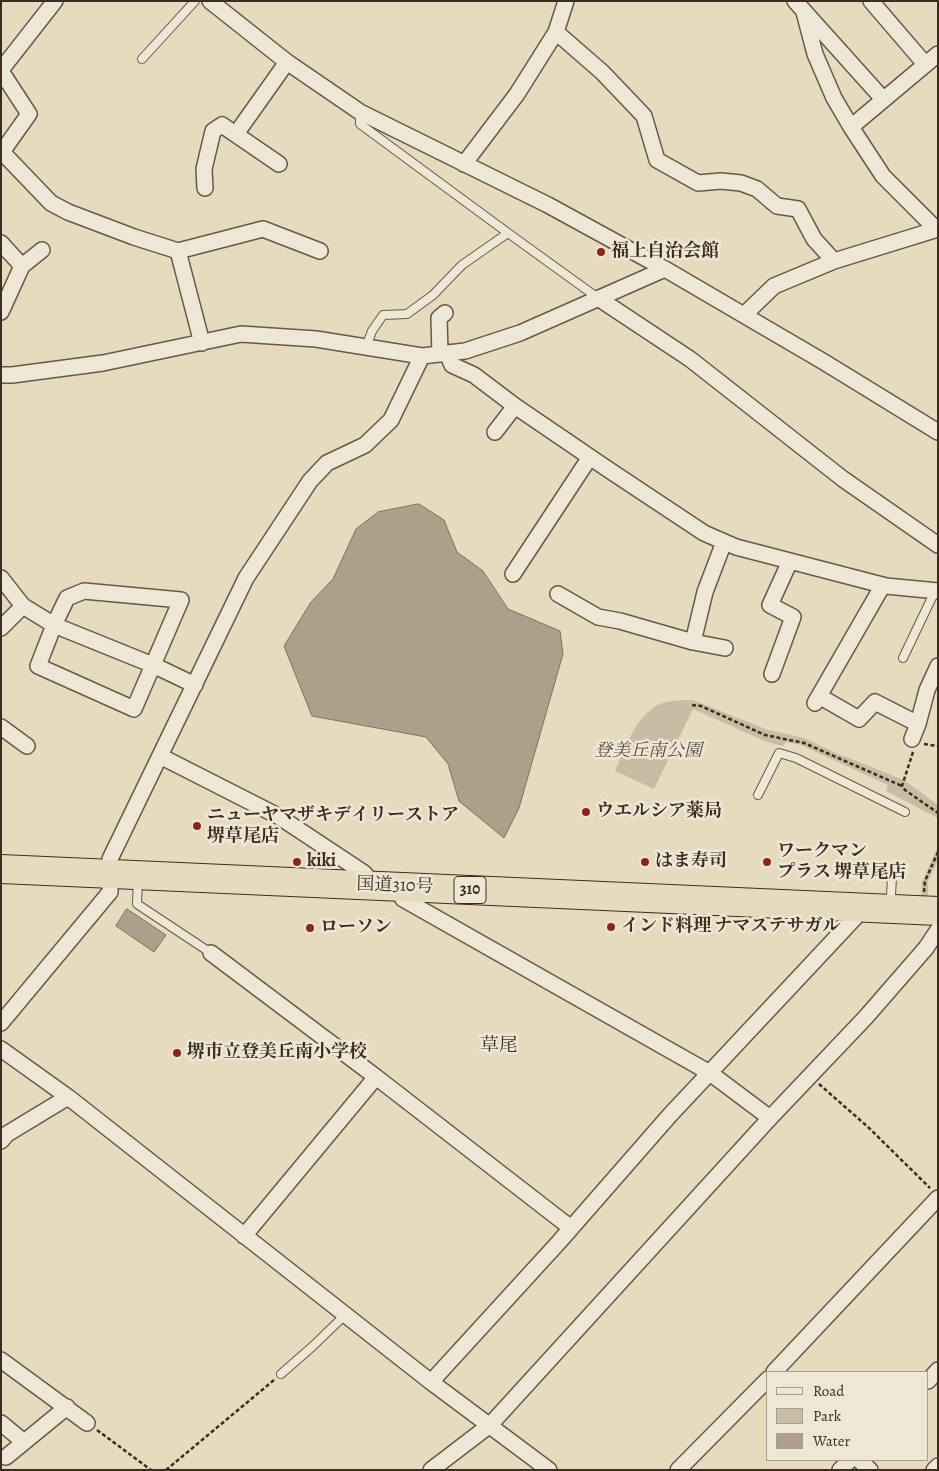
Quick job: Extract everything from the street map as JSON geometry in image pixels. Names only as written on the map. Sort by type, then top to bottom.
[{"type":"highway","name":"国道310号","points":[[1,870],[874,908],[933,917]]},
{"type":"street","points":[[55,1],[1,71],[29,114],[2,152],[51,203],[76,215],[134,237],[178,251],[263,228],[320,251]]},
{"type":"street","points":[[210,1],[287,62],[360,112],[548,205],[665,269],[938,432]]},
{"type":"street","points":[[464,164],[517,94],[556,32],[566,1]]},
{"type":"street","points":[[871,1],[925,64]]},
{"type":"street","points":[[799,7],[883,99]]},
{"type":"street","points":[[744,315],[774,286],[834,262],[937,229],[883,176],[851,127],[834,98],[815,54],[799,7]]},
{"type":"street","points":[[556,32],[602,72],[644,116],[657,160],[698,183],[720,181],[741,183],[757,189],[777,206],[798,209],[814,239],[834,262]]},
{"type":"street","points":[[851,127],[938,54]]},
{"type":"street","points":[[236,134],[287,62]]},
{"type":"street","points":[[205,188],[204,169],[213,131],[222,125],[279,164]]},
{"type":"street","points":[[1,243],[22,266]]},
{"type":"street","points":[[1,312],[22,266],[42,250]]},
{"type":"street","points":[[178,251],[202,342]]},
{"type":"street","points":[[1,375],[103,363],[241,334],[316,339],[422,356],[466,351],[520,332],[665,269]]},
{"type":"street","points":[[598,298],[690,359],[843,479],[938,545]]},
{"type":"street","points":[[445,314],[440,318],[443,354],[452,365],[474,375],[515,406],[704,532],[736,547],[883,585],[936,591]]},
{"type":"street","points":[[1,1023],[110,892],[110,860],[246,578],[310,481],[326,463],[365,445],[391,420],[422,356]]},
{"type":"street","points":[[496,432],[515,406]]},
{"type":"street","points":[[513,574],[590,457]]},
{"type":"street","points":[[693,642],[705,592],[724,542]]},
{"type":"street","points":[[772,674],[793,617],[770,605],[790,561]]},
{"type":"street","points":[[1,578],[23,606],[54,625],[153,665],[195,685]]},
{"type":"street","points":[[883,585],[817,700],[859,719],[875,702],[918,724]]},
{"type":"street","points":[[84,591],[181,600],[134,708],[38,666],[54,625],[67,598],[84,591]]},
{"type":"street","points":[[558,594],[598,617],[620,621],[693,642],[725,648]]},
{"type":"street","points":[[1,628],[23,606]]},
{"type":"street","points":[[912,739],[933,693],[938,666]]},
{"type":"street","points":[[1,728],[27,746]]},
{"type":"street","points":[[160,756],[278,816],[403,899],[710,1072],[770,1118]]},
{"type":"street","points":[[431,1382],[710,1072],[807,970],[874,908]]},
{"type":"street","points":[[431,1470],[490,1425],[770,1118],[866,1017],[926,948],[933,917]]},
{"type":"street","points":[[211,953],[376,1077],[570,1228]]},
{"type":"street","points":[[1,1048],[68,1097],[431,1382],[549,1470]]},
{"type":"street","points":[[244,1236],[376,1077]]},
{"type":"street","points":[[3,1135],[68,1097]]},
{"type":"street","points":[[775,1371],[934,1193]]},
{"type":"street","points":[[1,1360],[87,1423]]},
{"type":"street","points":[[929,1380],[938,1370]]},
{"type":"street","points":[[678,1470],[766,1381]]},
{"type":"street","points":[[6,1457],[66,1407]]},
{"type":"street","points":[[1,1423],[24,1442]]},
{"type":"street","points":[[840,1470],[849,1461]]},
{"type":"street","points":[[860,1461],[870,1470]]},
{"type":"street","points":[[934,1470],[938,1466]]},
{"type":"lane","points":[[142,59],[195,1]]},
{"type":"lane","points":[[360,112],[360,124],[598,298]]},
{"type":"lane","points":[[366,347],[372,331],[383,315],[407,314],[432,295],[462,265],[508,233]]},
{"type":"lane","points":[[903,658],[936,591]]},
{"type":"lane","points":[[758,795],[779,753],[796,758],[905,812]]},
{"type":"lane","points":[[138,876],[137,904],[211,953]]},
{"type":"lane","points":[[874,908],[891,895],[892,878]]},
{"type":"lane","points":[[281,1374],[345,1315]]},
{"type":"path","points":[[692,705],[701,706],[765,735],[804,743],[902,786],[938,813]]},
{"type":"path","points":[[902,786],[912,753],[923,744],[938,746]]},
{"type":"path","points":[[933,917],[925,881],[938,852]]},
{"type":"path","points":[[810,1076],[868,1127],[934,1193]]},
{"type":"path","points":[[166,1470],[281,1374]]},
{"type":"path","points":[[87,1423],[151,1470]]},
{"type":"green space","name":"登美丘南公園","points":[[693,700],[768,730],[804,738],[904,780],[938,805],[938,821],[936,817],[886,791],[888,785],[801,745],[786,742],[783,746],[767,742],[693,709],[654,789],[615,771],[637,725],[650,710],[666,702]]},
{"type":"green space","points":[[938,846],[938,860],[928,881],[928,898],[921,898],[922,882]]},
{"type":"water","points":[[419,504],[444,520],[457,552],[483,571],[508,609],[560,631],[563,654],[519,808],[504,838],[459,801],[448,764],[426,737],[312,716],[284,646],[311,602],[333,579],[356,529],[378,512]]},
{"type":"water","points":[[127,909],[166,935],[154,952],[116,926]]},
{"type":"place","name":"福上自治会館","points":[[601,252]]},
{"type":"place","name":"ウエルシア薬局","points":[[586,812]]},
{"type":"place","name":"ニューヤマザキデイリーストア 堺草尾店","points":[[197,826]]},
{"type":"place","name":"kiki","points":[[297,862]]},
{"type":"place","name":"はま寿司","points":[[645,862]]},
{"type":"place","name":"ワークマン プラス 堺草尾店","points":[[767,862]]},
{"type":"place","name":"インド料理 ナマステサガル","points":[[611,927]]},
{"type":"place","name":"ローソン","points":[[310,928]]},
{"type":"place","name":"堺市立登美丘南小学校","points":[[177,1053]]},
{"type":"district","name":"草尾","points":[[499,1046]]}]
